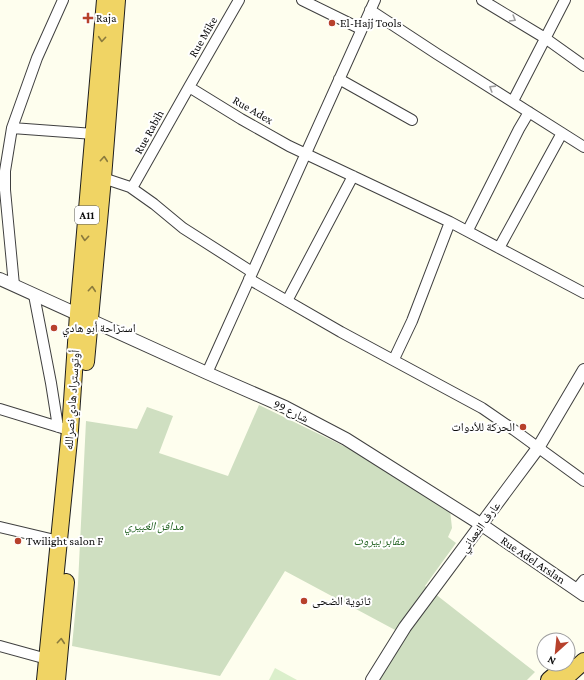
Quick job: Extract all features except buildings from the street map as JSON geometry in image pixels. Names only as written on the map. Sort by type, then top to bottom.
[{"type":"highway","name":"أوتوستراد هادي نصرالله","points":[[57,680],[84,317],[94,134],[105,0]]},
{"type":"highway","name":"أوتوستراد هادي نصرالله","points":[[45,680],[59,541],[64,428],[84,317],[102,178],[117,0]]},
{"type":"highway","points":[[563,680],[584,661]]},
{"type":"highway","points":[[549,680],[558,672]]},
{"type":"street","points":[[14,285],[5,190],[12,128],[37,58],[63,0]]},
{"type":"street","name":"Rue Mike","points":[[188,87],[239,0]]},
{"type":"street","points":[[302,0],[314,3],[361,28]]},
{"type":"street","points":[[207,373],[361,28],[375,0]]},
{"type":"street","points":[[482,0],[545,38],[584,66]]},
{"type":"street","points":[[512,101],[565,0]]},
{"type":"street","points":[[370,10],[584,147]]},
{"type":"street","points":[[339,79],[412,120]]},
{"type":"street","name":"Rue Adex","points":[[188,87],[241,119],[306,154],[468,230],[584,293]]},
{"type":"street","name":"Rue Rabih","points":[[132,188],[188,87]]},
{"type":"street","points":[[468,230],[529,112]]},
{"type":"street","points":[[12,128],[94,134]]},
{"type":"street","points":[[499,248],[562,134]]},
{"type":"street","points":[[287,301],[353,176]]},
{"type":"street","points":[[102,178],[120,182],[132,188],[183,228],[287,301],[341,332],[394,359],[482,408],[584,481]]},
{"type":"street","points":[[394,359],[412,321],[450,222]]},
{"type":"street","name":"شارع 99","points":[[0,279],[285,407],[346,439],[482,525]]},
{"type":"street","points":[[34,295],[51,383],[64,428]]},
{"type":"street","name":"عارف النعماني","points":[[372,680],[405,627],[538,448],[584,370]]},
{"type":"street","points":[[0,410],[64,428]]},
{"type":"street","name":"Rue Adel Arslan","points":[[482,525],[580,593]]},
{"type":"street","points":[[0,527],[59,541]]},
{"type":"street","points":[[580,593],[584,580]]},
{"type":"street","points":[[0,646],[47,659]]},
{"type":"green space","points":[[259,405],[356,452],[450,510],[452,528],[448,537],[456,543],[425,586],[535,672],[527,680],[369,680],[397,631],[285,571],[220,676],[72,646],[78,584],[86,421],[137,429],[147,407],[173,416],[159,453],[228,476]]},
{"type":"green space","points":[[275,668],[297,680],[269,680]]},
{"type":"place","name":"Raja","points":[[88,18]]},
{"type":"place","name":"El-Hajj Tools","points":[[332,23]]},
{"type":"place","name":"استراحة أبو هادي","points":[[54,328]]},
{"type":"place","name":"الحركة للأدوات","points":[[523,427]]},
{"type":"place","name":"Twilight salon F","points":[[18,541]]},
{"type":"place","name":"ثانوية الضحى","points":[[304,601]]},
{"type":"park label","name":"مدافن الغبيري","points":[[154,526]]},
{"type":"park label","name":"مقابر بيروت","points":[[379,541]]}]
